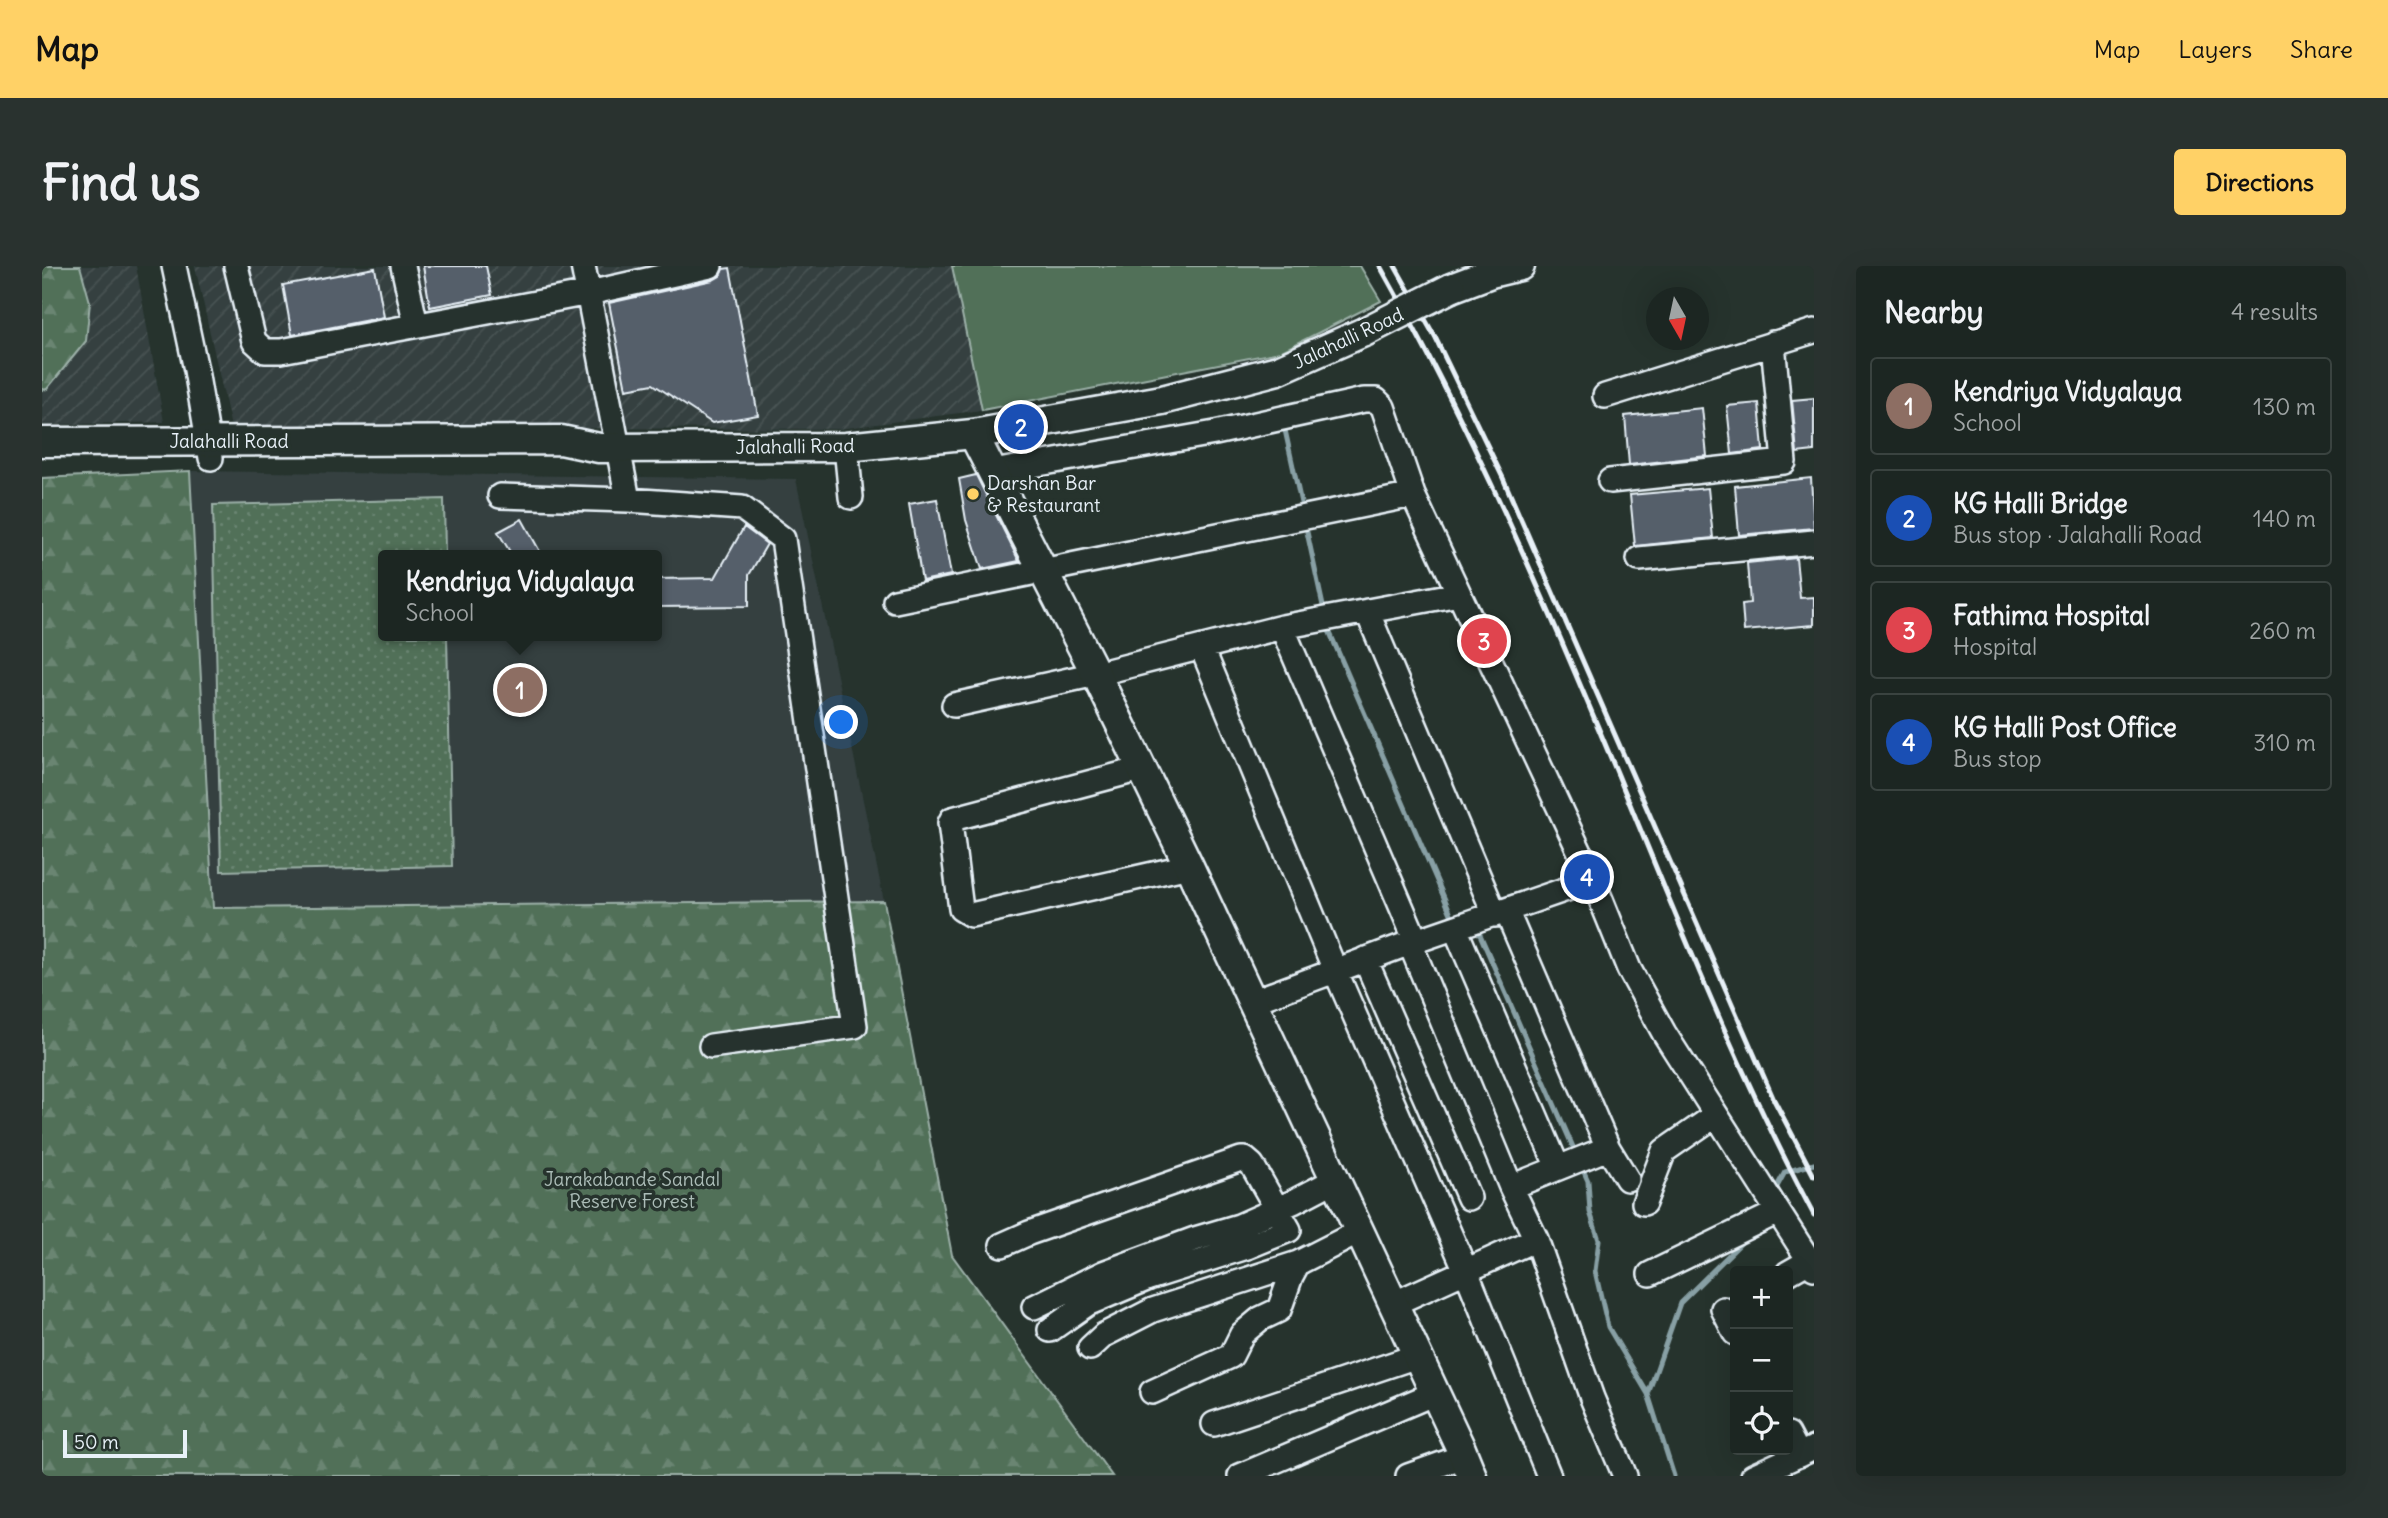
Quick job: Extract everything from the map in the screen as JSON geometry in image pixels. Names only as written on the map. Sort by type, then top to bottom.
[{"type":"main road","name":"Jalahalli Road","points":[[42,442],[210,449],[561,440],[609,448],[846,447],[973,434],[1161,400],[1278,370],[1364,332],[1489,269],[1520,266]]},
{"type":"main road","points":[[973,434],[1096,674],[1189,866],[1468,1466]]},
{"type":"main road","points":[[42,459],[210,449]]},
{"type":"street","points":[[174,266],[210,449]]},
{"type":"street","points":[[236,266],[254,341],[265,351],[299,349],[589,293],[710,266]]},
{"type":"street","points":[[403,266],[416,325]]},
{"type":"street","points":[[583,266],[589,293],[609,448],[628,500]]},
{"type":"street","points":[[1605,396],[1814,331]]},
{"type":"street","points":[[1610,481],[1784,462],[1773,343]]},
{"type":"street","points":[[993,472],[1215,433],[1364,400],[1376,400],[1383,407],[1413,495],[1593,880],[1629,969],[1664,1034],[1812,1265],[1793,1271]]},
{"type":"street","points":[[846,447],[851,497]]},
{"type":"street","points":[[895,601],[1413,495]]},
{"type":"street","points":[[500,496],[628,500],[741,508],[783,539],[855,1026],[711,1046]]},
{"type":"street","points":[[1639,559],[1814,542]]},
{"type":"street","points":[[954,705],[1096,674],[1282,627],[1459,594]]},
{"type":"street","points":[[1367,611],[1500,913],[1608,1147],[1628,1179]]},
{"type":"street","points":[[1282,627],[1511,1187],[1536,1239],[1592,1398],[1625,1476]]},
{"type":"street","points":[[1202,648],[1335,970],[1466,1270],[1549,1476]]},
{"type":"street","points":[[1140,769],[952,819],[950,823],[961,909],[971,915],[1189,866]]},
{"type":"street","points":[[1251,1002],[1365,959],[1593,880]]},
{"type":"street","points":[[1455,928],[1558,1168]]},
{"type":"street","points":[[1365,959],[1469,1198]]},
{"type":"street","points":[[1644,1203],[1664,1152],[1716,1115]]},
{"type":"street","points":[[1511,1187],[1608,1147]]},
{"type":"street","points":[[1002,1245],[1029,1233],[1241,1159],[1252,1165],[1289,1230],[1247,1247],[1150,1278],[1087,1304],[1050,1330]]},
{"type":"street","points":[[1034,1307],[1103,1273],[1239,1226],[1335,1180]]},
{"type":"street","points":[[1650,1274],[1778,1212]]},
{"type":"street","points":[[1090,1348],[1104,1335],[1153,1310],[1298,1263],[1359,1232]]},
{"type":"street","points":[[1393,1304],[1536,1239]]},
{"type":"street","points":[[1152,1392],[1231,1356],[1242,1334],[1260,1319],[1279,1310],[1290,1276],[1298,1263]]},
{"type":"street","points":[[1724,1309],[1733,1329]]},
{"type":"street","points":[[1213,1424],[1417,1356]]},
{"type":"street","points":[[1240,1476],[1435,1393]]},
{"type":"street","points":[[1753,1476],[1806,1451],[1793,1439]]},
{"type":"street","points":[[1408,1476],[1468,1466]]},
{"type":"shaded area","points":[[42,266],[136,266],[164,422],[42,425]]},
{"type":"shaded area","points":[[195,266],[952,266],[982,410],[839,429],[231,427]]},
{"type":"shaded area","points":[[190,471],[796,479],[884,901],[212,908]]},
{"type":"green space","points":[[42,266],[80,266],[90,302],[86,341],[47,389],[42,390]]},
{"type":"green space","points":[[952,266],[1360,266],[1381,301],[1280,352],[982,410]]},
{"type":"green space","name":"Jarakabande Sandal Reserve Forest","points":[[190,471],[213,908],[884,901],[952,1255],[1112,1476],[42,1476],[42,478]]},
{"type":"green space","points":[[444,499],[445,550],[378,550],[378,641],[447,641],[452,866],[221,871],[213,505]]},
{"type":"building","points":[[423,266],[486,266],[492,295],[430,307]]},
{"type":"building","points":[[375,268],[384,317],[292,335],[283,285]]},
{"type":"building","points":[[730,268],[758,415],[712,423],[653,384],[626,389],[609,303],[713,280],[720,276],[723,269]]},
{"type":"building","points":[[1814,398],[1814,451],[1797,453],[1792,400]]},
{"type":"building","points":[[1759,403],[1763,450],[1732,454],[1727,406]]},
{"type":"building","points":[[1702,408],[1707,456],[1629,465],[1625,416]]},
{"type":"building","points":[[976,475],[1019,561],[982,569],[966,520],[959,479]]},
{"type":"building","points":[[1811,478],[1814,528],[1739,535],[1735,486]]},
{"type":"building","points":[[1708,488],[1713,538],[1635,546],[1630,495]]},
{"type":"building","points":[[937,499],[951,575],[922,581],[909,504]]},
{"type":"building","points":[[522,519],[539,550],[509,550],[498,532]]},
{"type":"building","points":[[744,527],[767,544],[749,575],[749,606],[662,607],[662,579],[715,578]]},
{"type":"building","points":[[1796,558],[1800,598],[1814,597],[1814,625],[1744,631],[1742,604],[1750,603],[1747,563]]},
{"type":"waterway","points":[[1285,430],[1301,503]]},
{"type":"waterway","points":[[1307,532],[1323,606]]},
{"type":"waterway","points":[[1327,626],[1452,916]]},
{"type":"waterway","points":[[1478,930],[1573,1147]]},
{"type":"waterway","points":[[1774,1192],[1785,1172],[1814,1164]]},
{"type":"waterway","points":[[1584,1172],[1588,1181],[1590,1212],[1599,1240],[1595,1271],[1608,1327],[1648,1394],[1674,1476]]},
{"type":"waterway","points":[[1648,1394],[1680,1303],[1745,1239]]},
{"type":"railway","points":[[1380,266],[1477,453],[1591,710],[1710,997],[1760,1107],[1814,1215]]},
{"type":"railway","points":[[1395,266],[1435,337],[1503,478],[1774,1100],[1814,1176]]},
{"type":"place","name":"KG Halli Bridge","points":[[1021,427]]},
{"type":"place","name":"Darshan Bar & Restaurant","points":[[973,494]]},
{"type":"place","name":"Fathima Hospital","points":[[1484,641]]},
{"type":"place","name":"Kendriya Vidyalaya","points":[[520,690]]},
{"type":"place","name":"KG Halli Post Office","points":[[1587,877]]}]
